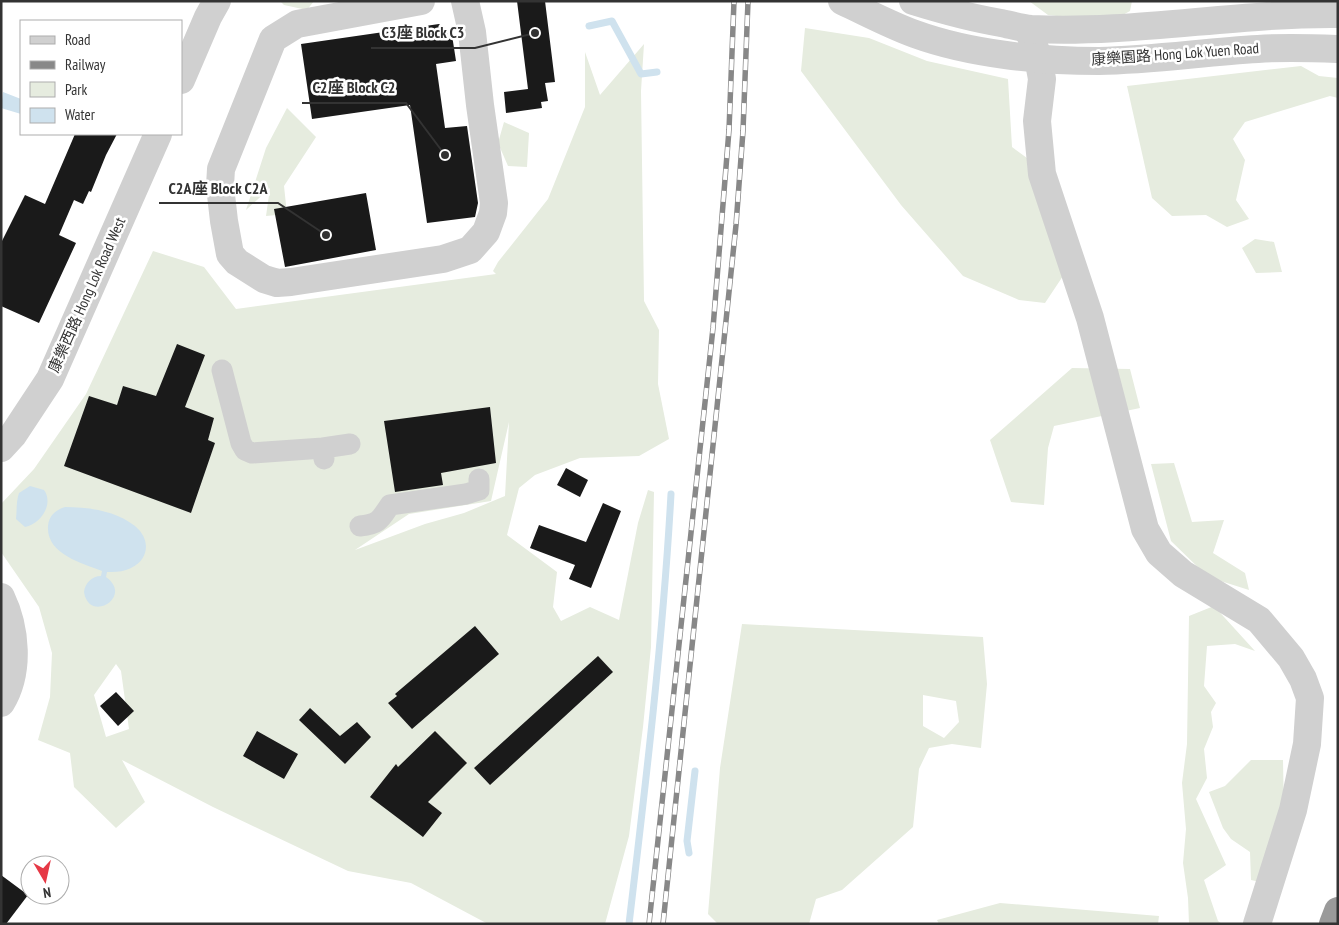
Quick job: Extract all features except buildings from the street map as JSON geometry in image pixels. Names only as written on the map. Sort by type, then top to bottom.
[{"type":"highway","points":[[1333,924],[1338,911]]},
{"type":"street","points":[[182,78],[208,17],[217,1]]},
{"type":"street","points":[[421,1],[297,24],[273,39],[221,169],[220,186],[230,254],[250,271],[264,279],[277,283],[443,259],[470,250],[486,232],[493,213],[494,203],[472,32],[458,4]]},
{"type":"street","name":"康樂園路 Hong Lok Yuen Road","points":[[842,1],[913,34],[1000,53],[1038,57],[1070,60],[1117,60],[1163,58],[1258,49],[1338,49]]},
{"type":"street","name":"康樂園路 Hong Lok Yuen Road","points":[[913,1],[968,16],[1029,29],[1084,30],[1294,14],[1338,14]]},
{"type":"street","points":[[1029,29],[1038,57],[1042,79],[1037,121],[1042,174],[1090,318],[1145,530],[1159,553],[1183,574],[1259,620],[1291,658],[1303,679],[1310,698],[1307,744],[1293,810],[1257,924]]},
{"type":"street","name":"康樂西路 Hong Lok Road West","points":[[1,448],[13,435],[50,379],[158,135]]},
{"type":"street","points":[[222,370],[241,443],[245,450],[252,453],[324,454],[350,444]]},
{"type":"street","points":[[360,526],[372,525],[380,521],[390,505],[466,494],[479,490],[480,479]]},
{"type":"street","points":[[1,597],[12,629],[13,655],[11,677],[1,703]]},
{"type":"green space","points":[[280,1],[314,1],[307,10],[284,5]]},
{"type":"green space","points":[[1029,1],[1132,1],[1130,11],[1110,22],[1048,15]]},
{"type":"green space","points":[[805,28],[869,38],[927,61],[1008,79],[1012,147],[1053,177],[1065,273],[1045,303],[1019,300],[963,276],[901,205],[801,71]]},
{"type":"green space","points":[[644,44],[641,91],[644,301],[659,330],[658,384],[669,439],[639,456],[580,458],[535,475],[519,488],[507,535],[557,572],[553,607],[561,621],[590,607],[619,620],[638,523],[648,490],[654,492],[651,647],[643,727],[629,836],[605,924],[488,924],[411,883],[348,871],[213,807],[122,760],[145,802],[116,828],[74,787],[70,753],[38,740],[50,697],[52,653],[39,607],[1,552],[1,504],[34,469],[86,394],[153,251],[204,267],[236,309],[496,274],[493,271],[498,262],[548,199],[585,107],[585,52],[600,95]],"holes":[[[509,422],[505,496],[464,513],[425,524],[355,550],[409,514],[491,501]],[[116,664],[121,671],[129,729],[106,737],[94,695]]]},
{"type":"green space","points":[[1301,66],[1319,76],[1338,78],[1338,98],[1330,96],[1245,122],[1233,139],[1245,160],[1236,200],[1249,219],[1227,227],[1206,215],[1172,216],[1152,198],[1127,86]]},
{"type":"green space","points":[[287,108],[316,137],[284,186],[287,214],[266,216],[270,188],[246,210],[266,148]]},
{"type":"green space","points":[[504,122],[529,133],[527,167],[508,166],[498,143]]},
{"type":"green space","points":[[1255,239],[1274,242],[1282,272],[1256,273],[1242,248]]},
{"type":"green space","points":[[1072,368],[1130,369],[1140,408],[1054,426],[1048,448],[1044,505],[1011,502],[990,440]]},
{"type":"green space","points":[[1174,463],[1192,522],[1224,520],[1213,553],[1245,573],[1249,590],[1208,577],[1171,541],[1151,464]]},
{"type":"green space","points":[[1214,606],[1255,651],[1235,644],[1207,646],[1204,686],[1216,703],[1211,712],[1213,727],[1204,749],[1207,778],[1196,799],[1226,865],[1204,880],[1218,921],[1222,924],[1189,924],[1188,898],[1183,863],[1186,829],[1182,783],[1187,744],[1189,616]]},
{"type":"green space","points":[[742,624],[983,637],[987,684],[981,748],[952,744],[929,748],[919,769],[913,827],[842,890],[816,899],[809,924],[718,924],[708,914],[720,768]],"holes":[[[923,695],[956,701],[959,722],[944,738],[923,726]]]},
{"type":"green space","points":[[1251,760],[1283,760],[1284,813],[1269,884],[1251,880],[1250,852],[1231,839],[1223,828],[1209,792],[1225,786]]},
{"type":"green space","points":[[1000,903],[1159,916],[1158,924],[939,924],[937,920]]},
{"type":"water","points":[[3,92],[20,99],[20,114],[1,108]]},
{"type":"water","points":[[30,486],[44,490],[48,501],[41,518],[25,527],[16,519],[17,503],[19,493]]},
{"type":"water","points":[[65,507],[93,509],[111,513],[135,526],[144,538],[146,551],[139,562],[126,570],[107,572],[106,577],[113,585],[115,592],[113,599],[101,607],[93,606],[88,601],[84,592],[87,583],[95,577],[101,576],[102,571],[67,556],[53,544],[49,536],[48,526],[51,516],[56,511]]},
{"type":"waterway","points":[[589,26],[612,21],[641,74],[657,72]]},
{"type":"waterway","points":[[629,924],[659,656],[671,494]]},
{"type":"waterway","points":[[689,853],[687,841],[695,771]]},
{"type":"railway","points":[[649,924],[713,328],[729,130],[734,1]]},
{"type":"railway","points":[[663,924],[736,225],[743,131],[748,1]]},
{"type":"place","name":"C3座 Block C3","points":[[535,33]]},
{"type":"place","name":"C2座 Block C2","points":[[445,155]]},
{"type":"place","name":"C2A座 Block C2A","points":[[326,235]]}]
